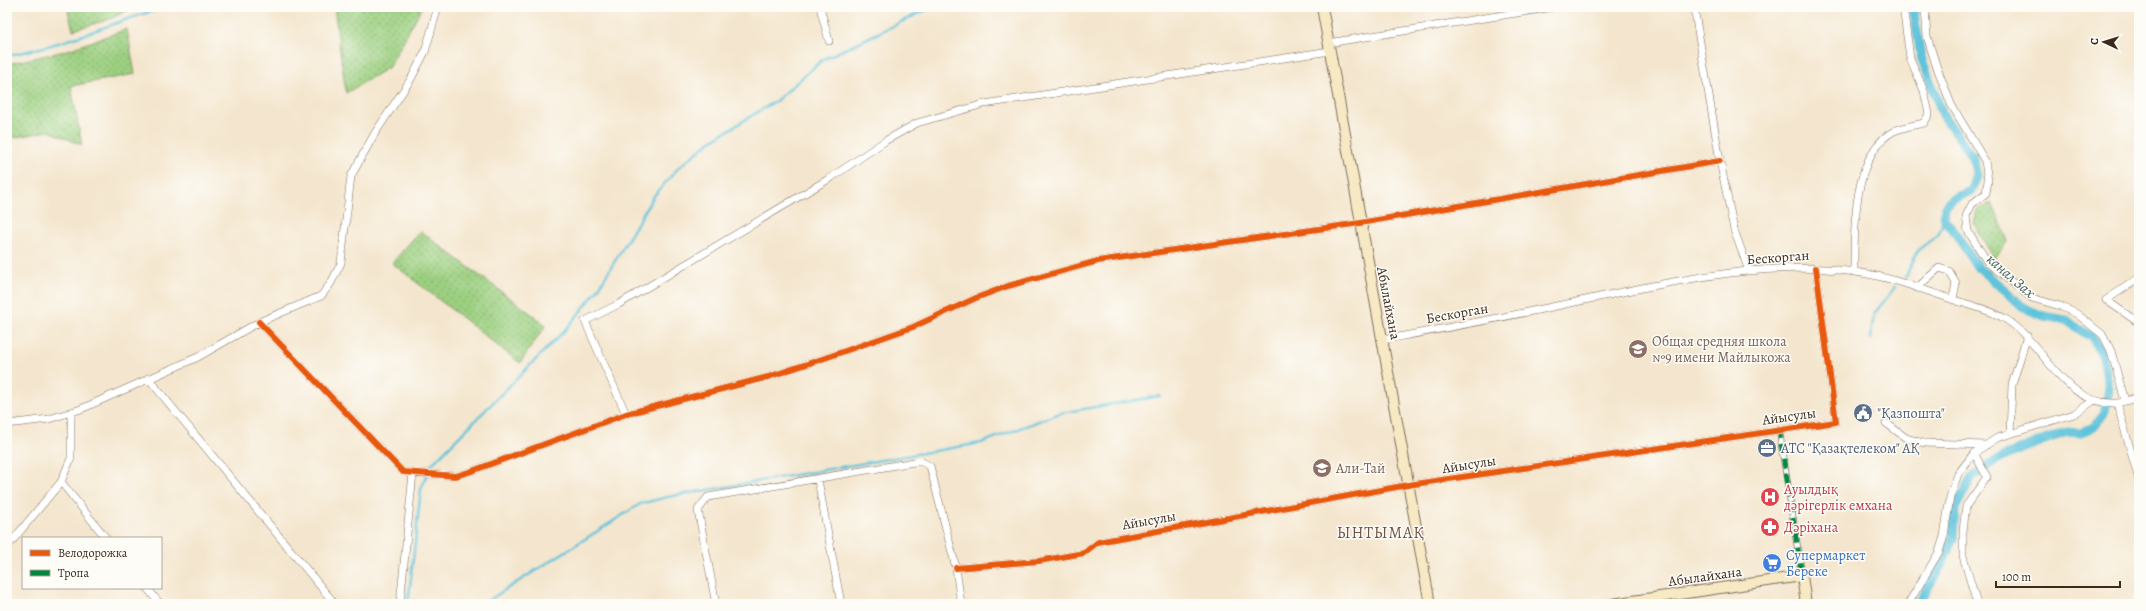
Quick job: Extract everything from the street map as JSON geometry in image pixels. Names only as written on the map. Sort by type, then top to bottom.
[{"type":"main road","name":"Абылайхана","points":[[1322,7],[1430,604]]},
{"type":"main road","name":"Абылайхана","points":[[1612,604],[1802,576]]},
{"type":"main road","points":[[1802,576],[1806,604]]},
{"type":"street","points":[[7,424],[49,419],[71,412],[198,357],[259,322],[321,296],[331,284],[340,263],[351,176],[375,133],[411,79],[425,52],[438,7]]},
{"type":"street","points":[[820,7],[829,41]]},
{"type":"street","points":[[626,414],[585,322],[619,304],[832,177],[885,141],[917,123],[984,104],[1329,47],[1554,7]]},
{"type":"street","points":[[1694,7],[1720,161],[1734,230],[1749,271]]},
{"type":"street","points":[[1854,272],[1854,218],[1865,169],[1879,144],[1894,131],[1924,123],[1929,114],[1924,91],[1910,58],[1903,7]]},
{"type":"street","points":[[1925,7],[1927,36],[1951,104],[1985,162],[1988,181],[1986,194],[1972,204],[1966,216],[1968,231],[1988,263],[2032,298],[2044,303],[2060,306],[2077,314],[2103,335],[2111,351],[2125,401]]},
{"type":"street","points":[[259,322],[403,472],[456,476],[626,414],[768,377],[821,359],[913,327],[1002,289],[1056,271],[1098,261],[1360,223],[1720,161]]},
{"type":"street","name":"Бескорган","points":[[1382,340],[1498,319],[1676,281],[1749,271],[1816,268],[1854,272],[1891,279],[1953,299],[2006,319],[2027,336],[2070,386],[2093,401],[2117,403],[2139,396]]},
{"type":"street","name":"Айысулы","points":[[956,568],[1039,561],[1084,553],[1098,542],[1408,485],[1779,429],[1836,422],[1816,268]]},
{"type":"street","points":[[1917,288],[1938,268],[1949,271],[1956,283],[1953,299]]},
{"type":"street","points":[[2139,278],[2106,300],[2139,323]]},
{"type":"street","points":[[2010,434],[2012,384],[2027,336]]},
{"type":"street","points":[[148,378],[334,604]]},
{"type":"street","points":[[1908,604],[1939,552],[1944,536],[1950,497],[1958,474],[1974,454],[1997,438],[2074,414],[2093,401]]},
{"type":"street","points":[[2117,403],[2139,480]]},
{"type":"street","points":[[7,547],[61,482],[71,458],[71,412]]},
{"type":"street","points":[[1886,423],[1906,438],[1924,443],[1986,445]]},
{"type":"street","points":[[1779,429],[1802,576]]},
{"type":"street","points":[[1974,454],[1986,476],[1966,506],[1963,556],[1977,604]]},
{"type":"street","points":[[716,604],[698,510],[708,497],[818,480],[920,461],[930,466],[956,568],[961,604]]},
{"type":"street","points":[[400,604],[413,473]]},
{"type":"street","points":[[818,480],[841,604]]},
{"type":"street","points":[[61,482],[105,537]]},
{"type":"street","points":[[148,589],[160,604]]},
{"type":"green space","points":[[67,7],[134,7],[110,19],[73,30]]},
{"type":"green space","points":[[334,7],[422,7],[389,67],[346,93]]},
{"type":"green space","points":[[127,29],[135,74],[71,86],[82,145],[49,131],[7,139],[7,64],[65,51]]},
{"type":"green space","points":[[1992,203],[2008,241],[1994,259],[1974,224],[1977,210]]},
{"type":"green space","points":[[420,231],[546,325],[520,363],[392,263]]},
{"type":"waterway","points":[[7,56],[58,43],[168,7]]},
{"type":"waterway","points":[[408,604],[421,489],[431,465],[568,327],[597,291],[653,197],[679,167],[711,141],[777,100],[822,60],[932,7]]},
{"type":"waterway","name":"канал Зах","points":[[1913,7],[1921,57],[1943,115],[1973,158],[1977,176],[1971,191],[1954,198],[1945,206],[1944,220],[1952,228],[1978,268],[2024,308],[2044,316],[2066,320],[2092,338],[2103,356],[2109,388],[2105,412],[2094,426],[2081,433],[2067,432],[2031,445],[1994,461],[1972,478],[1955,508],[1953,538],[1942,564],[1918,604]]},
{"type":"waterway","points":[[1905,277],[1919,249],[1938,235],[1944,220]]},
{"type":"waterway","points":[[1870,339],[1874,314],[1895,287]]},
{"type":"waterway","points":[[483,604],[640,504],[667,497],[981,443],[1060,413],[1160,396]]},
{"type":"marked path","points":[[1779,429],[1802,576]]},
{"type":"cycle path","points":[[259,322],[403,472],[456,476],[626,414],[768,377],[828,357],[913,327],[976,298],[1008,286],[1098,261],[1360,223],[1720,161]]},
{"type":"cycle path","points":[[956,568],[1039,561],[1084,553],[1098,542],[1408,485],[1836,422],[1816,268]]},
{"type":"place","name":"Общая средняя школа №9 имени Майлыкожа","points":[[1638,349]]},
{"type":"place","name":"\"Қазпошта\"","points":[[1863,413]]},
{"type":"place","name":"АТС \"Қазақтелеком\" АҚ","points":[[1767,448]]},
{"type":"place","name":"Али-Тай","points":[[1322,468]]},
{"type":"place","name":"Ауылдық дәрігерлік емхана","points":[[1770,497]]},
{"type":"place","name":"Дәріхана","points":[[1770,527]]},
{"type":"place","name":"Супермаркет Береке","points":[[1772,563]]},
{"type":"district","name":"ЫНТЫМАҚ","points":[[1381,532]]}]
